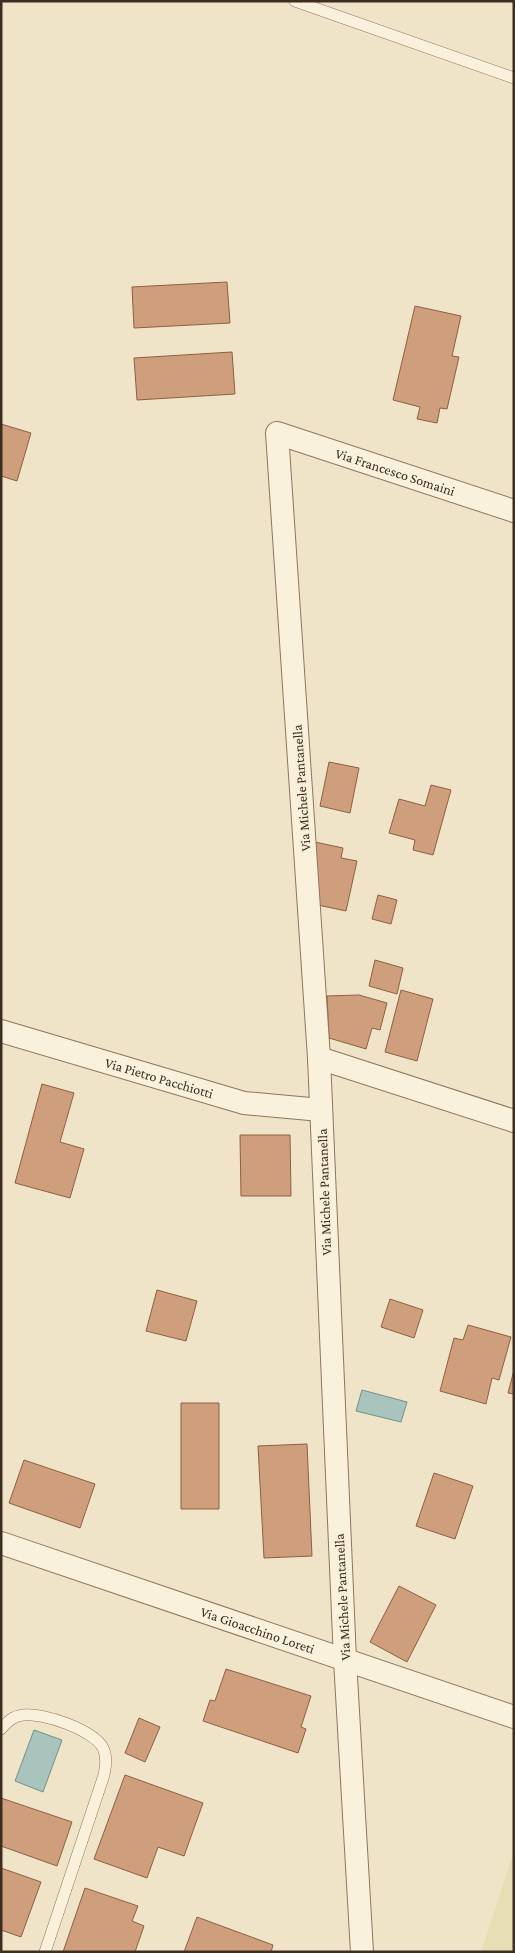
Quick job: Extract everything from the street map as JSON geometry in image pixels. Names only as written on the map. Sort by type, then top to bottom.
[{"type":"street","name":"Via Francesco Somaini","points":[[277,433],[514,511]]},
{"type":"street","name":"Via Michele Pantanella","points":[[277,433],[319,1058],[345,1660],[362,1952]]},
{"type":"street","name":"Via Pietro Pacchiotti","points":[[1,1031],[244,1103],[321,1110]]},
{"type":"street","points":[[319,1058],[514,1121]]},
{"type":"street","name":"Via Gioacchino Loreti","points":[[1,1543],[514,1717]]},
{"type":"lane","points":[[295,1],[514,78]]},
{"type":"lane","points":[[1,1729],[13,1718],[23,1715],[44,1717],[88,1733],[103,1748],[106,1758],[104,1775],[45,1952]]},
{"type":"shaded area","points":[[514,1851],[514,1952],[481,1952]]},
{"type":"water","points":[[362,1390],[407,1402],[401,1422],[356,1411]]},
{"type":"water","points":[[34,1730],[62,1740],[43,1792],[15,1781]]},
{"type":"building","points":[[227,282],[230,323],[134,328],[132,287]]},
{"type":"building","points":[[415,306],[461,316],[452,356],[459,357],[447,409],[440,408],[437,423],[417,419],[420,407],[393,400]]},
{"type":"building","points":[[232,352],[235,394],[137,400],[134,358]]},
{"type":"building","points":[[1,424],[31,433],[17,481],[1,476]]},
{"type":"building","points":[[329,762],[359,768],[350,813],[320,806]]},
{"type":"building","points":[[431,785],[451,790],[433,855],[413,850],[415,840],[389,833],[399,799],[425,806]]},
{"type":"building","points":[[315,842],[343,848],[341,858],[357,861],[346,911],[318,905]]},
{"type":"building","points":[[378,895],[397,900],[391,924],[372,919]]},
{"type":"building","points":[[375,960],[403,968],[397,994],[369,986]]},
{"type":"building","points":[[401,990],[433,999],[417,1061],[385,1052]]},
{"type":"building","points":[[359,995],[387,1003],[380,1030],[372,1028],[366,1049],[329,1038],[327,996]]},
{"type":"building","points":[[42,1084],[74,1093],[60,1142],[84,1149],[70,1198],[15,1183]]},
{"type":"building","points":[[240,1135],[290,1135],[291,1196],[241,1196]]},
{"type":"building","points":[[157,1290],[197,1301],[186,1341],[146,1331]]},
{"type":"building","points":[[390,1299],[423,1310],[414,1338],[381,1327]]},
{"type":"building","points":[[468,1325],[511,1337],[499,1380],[492,1378],[486,1404],[440,1391],[454,1338],[463,1340]]},
{"type":"building","points":[[514,1370],[514,1394],[508,1393]]},
{"type":"building","points":[[181,1403],[219,1403],[219,1509],[181,1509]]},
{"type":"building","points":[[307,1444],[312,1556],[264,1558],[258,1446]]},
{"type":"building","points":[[24,1460],[95,1484],[80,1528],[9,1503]]},
{"type":"building","points":[[434,1473],[473,1486],[455,1539],[416,1526]]},
{"type":"building","points":[[399,1586],[436,1605],[407,1662],[370,1642]]},
{"type":"building","points":[[226,1669],[311,1696],[301,1727],[306,1729],[298,1753],[203,1721],[210,1700],[215,1701]]},
{"type":"building","points":[[139,1718],[160,1727],[145,1762],[125,1753]]},
{"type":"building","points":[[125,1775],[203,1803],[184,1856],[158,1847],[147,1878],[94,1859]]},
{"type":"building","points":[[1,1798],[72,1822],[57,1866],[1,1846]]},
{"type":"building","points":[[1,1868],[41,1882],[21,1937],[1,1930]]},
{"type":"building","points":[[85,1888],[138,1906],[132,1921],[144,1926],[135,1952],[63,1952]]},
{"type":"building","points":[[197,1917],[273,1945],[271,1952],[184,1952]]}]
